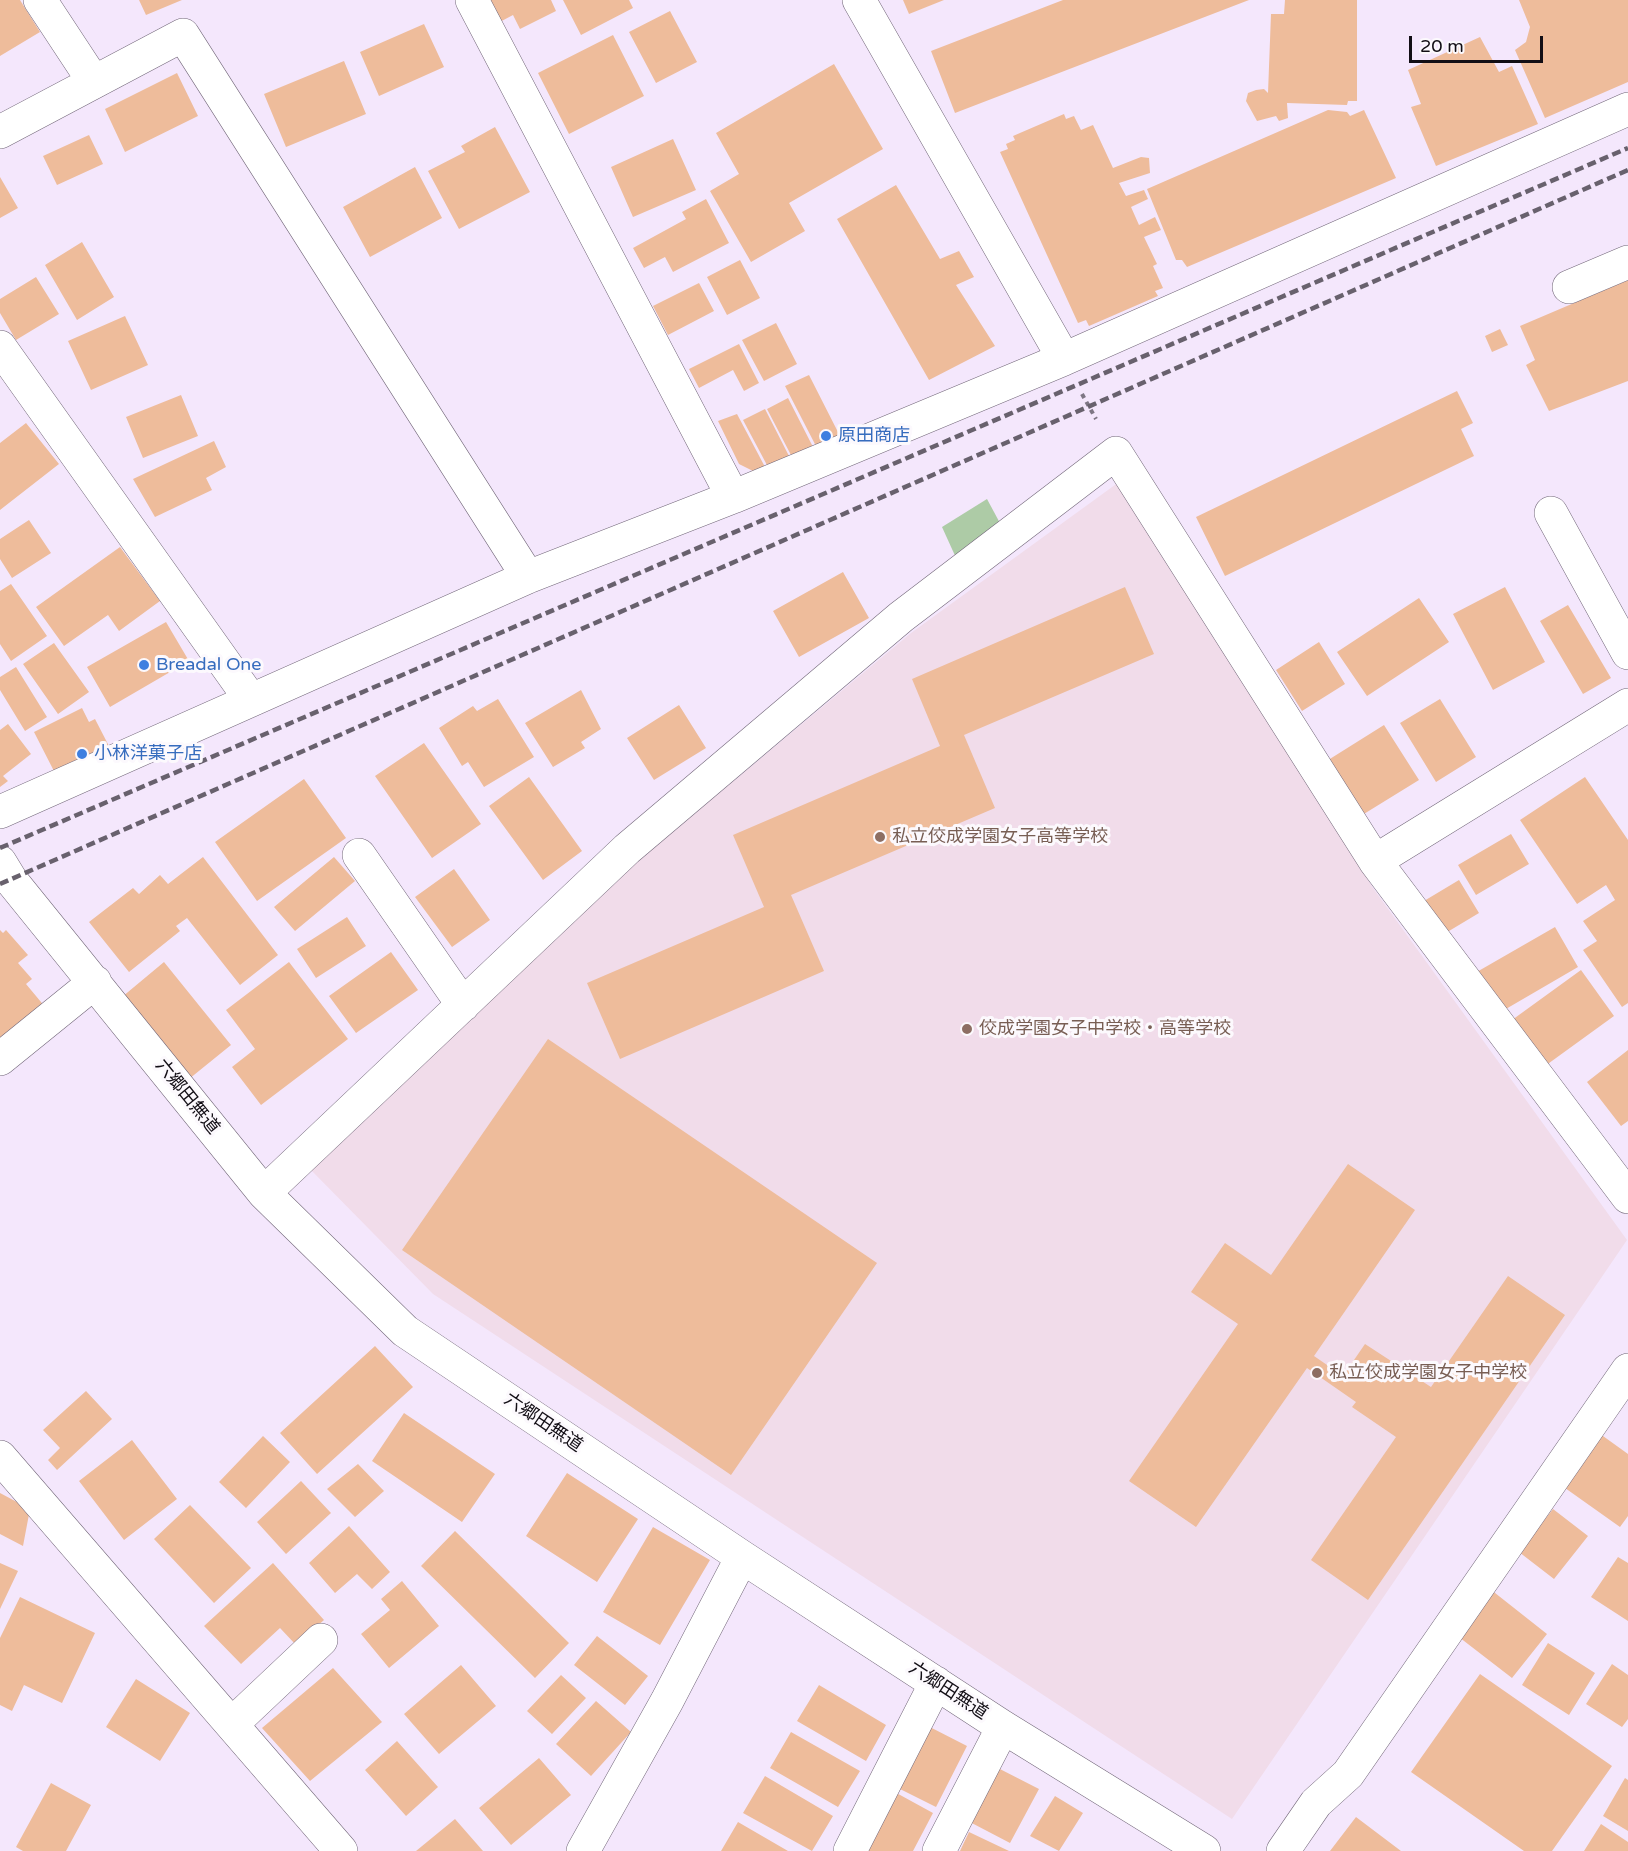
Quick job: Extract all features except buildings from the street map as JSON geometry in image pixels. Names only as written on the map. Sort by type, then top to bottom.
[{"type":"street","points":[[40,0],[94,82]]},
{"type":"street","points":[[472,0],[733,497]]},
{"type":"street","points":[[858,0],[1064,359]]},
{"type":"street","points":[[0,132],[183,35],[528,577]]},
{"type":"street","points":[[0,812],[528,577],[733,497],[1064,359],[1628,109]]},
{"type":"street","points":[[1569,287],[1628,262]]},
{"type":"street","points":[[0,346],[251,700]]},
{"type":"street","points":[[264,1193],[627,849],[883,633],[1116,453],[1375,861],[1628,1197]]},
{"type":"street","points":[[1551,513],[1628,652]]},
{"type":"street","points":[[1375,861],[1628,705]]},
{"type":"street","points":[[359,855],[463,1005]]},
{"type":"street","name":"六郷田無道","points":[[0,862],[11,880],[96,982],[264,1193],[405,1331],[742,1557],[1003,1727],[1204,1851]]},
{"type":"street","points":[[0,1059],[96,982]]},
{"type":"street","points":[[1283,1851],[1316,1803],[1348,1774],[1628,1370]]},
{"type":"street","points":[[0,1457],[341,1851]]},
{"type":"street","points":[[583,1851],[667,1701],[742,1557]]},
{"type":"street","points":[[232,1724],[321,1640]]},
{"type":"street","points":[[850,1851],[936,1683]]},
{"type":"street","points":[[939,1851],[1003,1727]]},
{"type":"path","points":[[1064,359],[1116,453]]},
{"type":"shaded area","name":"佼成学園女子中学校・高等学校","points":[[1119,482],[1373,888],[1627,1240],[1232,1819],[433,1294],[310,1169],[628,869],[911,633]]},
{"type":"green space","points":[[987,499],[1001,525],[957,560],[942,527]]},
{"type":"railway","points":[[0,848],[1628,148]]},
{"type":"railway","points":[[0,884],[1628,170]]},
{"type":"place","name":"原田商店","points":[[826,436]]},
{"type":"place","name":"Breadal One","points":[[144,665]]},
{"type":"place","name":"小林洋菓子店","points":[[82,754]]},
{"type":"place","name":"私立佼成学園女子高等学校","points":[[880,837]]},
{"type":"place","name":"佼成学園女子中学校・高等学校","points":[[967,1029]]},
{"type":"place","name":"私立佼成学園女子中学校","points":[[1317,1373]]}]
